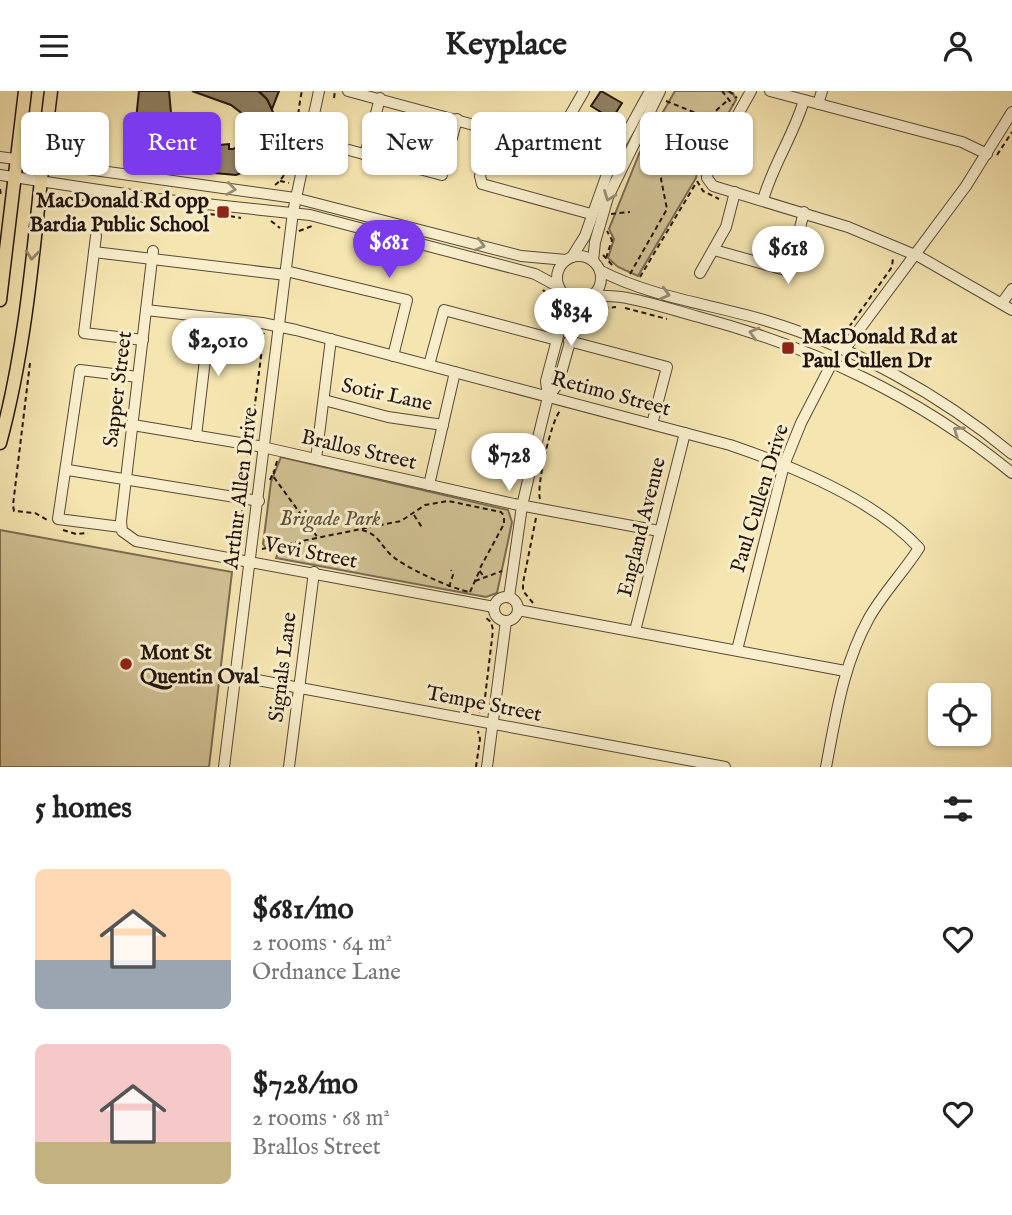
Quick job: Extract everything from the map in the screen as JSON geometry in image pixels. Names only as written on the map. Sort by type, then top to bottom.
[{"type":"main road","points":[[0,300],[25,91]]},
{"type":"main road","points":[[48,112],[51,91]]},
{"type":"main road","points":[[0,443],[24,315],[41,175]]},
{"type":"street","name":"Arthur Allen Drive","points":[[224,767],[293,212],[319,91]]},
{"type":"street","points":[[348,91],[383,96],[434,112]]},
{"type":"street","points":[[572,112],[584,91]]},
{"type":"street","points":[[626,143],[650,91]]},
{"type":"street","points":[[751,91],[707,173],[713,186],[734,197],[763,200],[804,212],[914,255],[1012,310]]},
{"type":"street","points":[[770,91],[962,142],[987,154]]},
{"type":"street","points":[[818,104],[822,91]]},
{"type":"street","points":[[626,150],[663,96]]},
{"type":"street","points":[[763,200],[771,174],[797,126],[804,100]]},
{"type":"street","points":[[844,350],[987,154],[1012,112]]},
{"type":"street","points":[[457,119],[471,122]]},
{"type":"street","points":[[0,157],[21,160]]},
{"type":"street","points":[[109,172],[295,198],[522,256],[593,261],[601,271],[625,283],[766,321],[844,350],[920,389],[1012,454]]},
{"type":"street","points":[[0,175],[159,199],[293,212],[535,274],[559,287],[568,298],[582,300],[594,295],[622,297],[778,339],[833,361],[915,403],[1012,473]]},
{"type":"street","points":[[480,175],[482,184],[591,214]]},
{"type":"street","points":[[559,287],[558,272],[585,236],[591,214],[611,175]]},
{"type":"street","points":[[593,261],[598,228],[613,175]]},
{"type":"street","points":[[701,273],[726,227],[734,197]]},
{"type":"street","points":[[714,250],[789,271],[804,212]]},
{"type":"street","points":[[96,236],[84,333],[143,340]]},
{"type":"street","points":[[94,252],[153,255],[286,273],[407,300],[393,356]]},
{"type":"street","name":"Sapper Street","points":[[122,529],[153,255]]},
{"type":"street","points":[[594,295],[601,284],[601,271]]},
{"type":"street","points":[[1002,303],[1012,289]]},
{"type":"street","points":[[509,597],[522,506],[548,397],[546,381],[568,298]]},
{"type":"street","points":[[548,397],[558,384],[582,300]]},
{"type":"street","name":"Retimo Street","points":[[146,310],[280,327],[331,339],[685,433],[784,465],[865,507],[909,537],[919,548],[870,617],[845,671]]},
{"type":"street","points":[[429,365],[444,310],[557,340]]},
{"type":"street","points":[[196,436],[210,317]]},
{"type":"street","points":[[316,459],[331,339]]},
{"type":"street","points":[[569,341],[667,366],[652,424]]},
{"type":"street","name":"Paul Cullen Drive","points":[[737,650],[784,465],[805,414],[833,361]]},
{"type":"street","points":[[138,377],[80,370],[68,470],[258,501]]},
{"type":"street","points":[[429,485],[455,372]]},
{"type":"street","name":"Sotir Lane","points":[[324,400],[388,417],[443,425]]},
{"type":"street","name":"Brallos Street","points":[[133,425],[265,448],[522,506],[659,531]]},
{"type":"street","name":"England Avenue","points":[[635,631],[685,433]]},
{"type":"street","name":"Vevi Street","points":[[68,470],[58,519],[122,529],[136,541],[495,607]]},
{"type":"street","name":"Signals Lane","points":[[289,767],[314,572]]},
{"type":"street","points":[[506,621],[496,615],[495,607],[498,600],[509,597]]},
{"type":"street","points":[[506,621],[515,617],[518,610],[517,603],[509,597]]},
{"type":"street","points":[[518,610],[845,671],[826,767]]},
{"type":"street","points":[[487,767],[506,621]]},
{"type":"street","name":"Tempe Street","points":[[236,676],[725,767]]},
{"type":"path","points":[[276,185],[289,161],[302,91]]},
{"type":"path","points":[[334,99],[335,91]]},
{"type":"path","points":[[722,91],[734,106]]},
{"type":"path","points":[[663,96],[695,112]]},
{"type":"path","points":[[714,112],[729,99]]},
{"type":"path","points":[[629,275],[667,209],[661,180],[663,175]]},
{"type":"path","points":[[640,278],[691,187],[698,181],[708,195],[734,197]]},
{"type":"path","points":[[0,189],[2,197],[12,198]]},
{"type":"path","points":[[37,201],[50,203],[55,198],[64,198],[144,207]]},
{"type":"path","points":[[610,214],[630,212]]},
{"type":"path","points":[[272,221],[278,228]]},
{"type":"path","points":[[303,232],[314,226]]},
{"type":"path","points":[[604,240],[606,230],[612,240],[606,259]]},
{"type":"path","points":[[601,250],[615,268]]},
{"type":"path","points":[[850,325],[894,264],[890,255]]},
{"type":"path","points":[[541,288],[556,302],[558,308]]},
{"type":"path","points":[[587,315],[595,309],[619,307]]},
{"type":"path","points":[[251,436],[264,331]]},
{"type":"path","points":[[540,498],[538,493],[556,417],[563,410]]},
{"type":"path","points":[[270,481],[278,460]]},
{"type":"path","points":[[274,471],[273,476],[319,539]]},
{"type":"path","points":[[261,550],[362,530],[383,542],[391,556],[450,587],[470,592],[505,520],[501,512],[448,501],[425,505],[401,521],[360,527],[362,530]]},
{"type":"path","points":[[413,515],[423,529]]},
{"type":"path","points":[[534,601],[527,597],[523,583],[532,526],[536,518]]},
{"type":"path","points":[[450,587],[453,575],[451,570]]},
{"type":"path","points":[[475,581],[498,570]]},
{"type":"path","points":[[479,571],[484,577]]},
{"type":"path","points":[[476,613],[488,618],[494,630],[484,706],[479,712]]},
{"type":"path","points":[[476,729],[480,739],[476,767]]},
{"type":"green space","points":[[675,91],[725,91],[733,93],[736,100],[729,112],[663,112]]},
{"type":"green space","points":[[639,154],[640,175],[696,175],[638,276],[618,267],[608,258],[614,239],[609,229]]},
{"type":"green space","name":"Brigade Park","points":[[281,457],[508,510],[512,522],[497,593],[486,597],[276,558],[281,545],[266,548],[263,544],[271,482]]},
{"type":"green space","points":[[0,530],[232,572],[209,767],[0,767]]},
{"type":"building","points":[[139,91],[169,91],[171,112],[137,112]]},
{"type":"building","points":[[192,91],[258,91],[267,99],[273,112],[240,112],[231,105]]},
{"type":"building","points":[[259,91],[279,91],[272,109],[267,99]]},
{"type":"building","points":[[601,91],[622,103],[616,112],[601,112],[591,106]]},
{"type":"building","points":[[229,144],[229,149],[235,148],[235,175],[221,174],[221,145]]},
{"type":"place","name":"MacDonald Rd opp Bardia Public School","points":[[223,212]]},
{"type":"place","name":"MacDonald Rd at Paul Cullen Dr","points":[[788,348]]},
{"type":"place","name":"Mont St Quentin Oval","points":[[126,664]]}]
